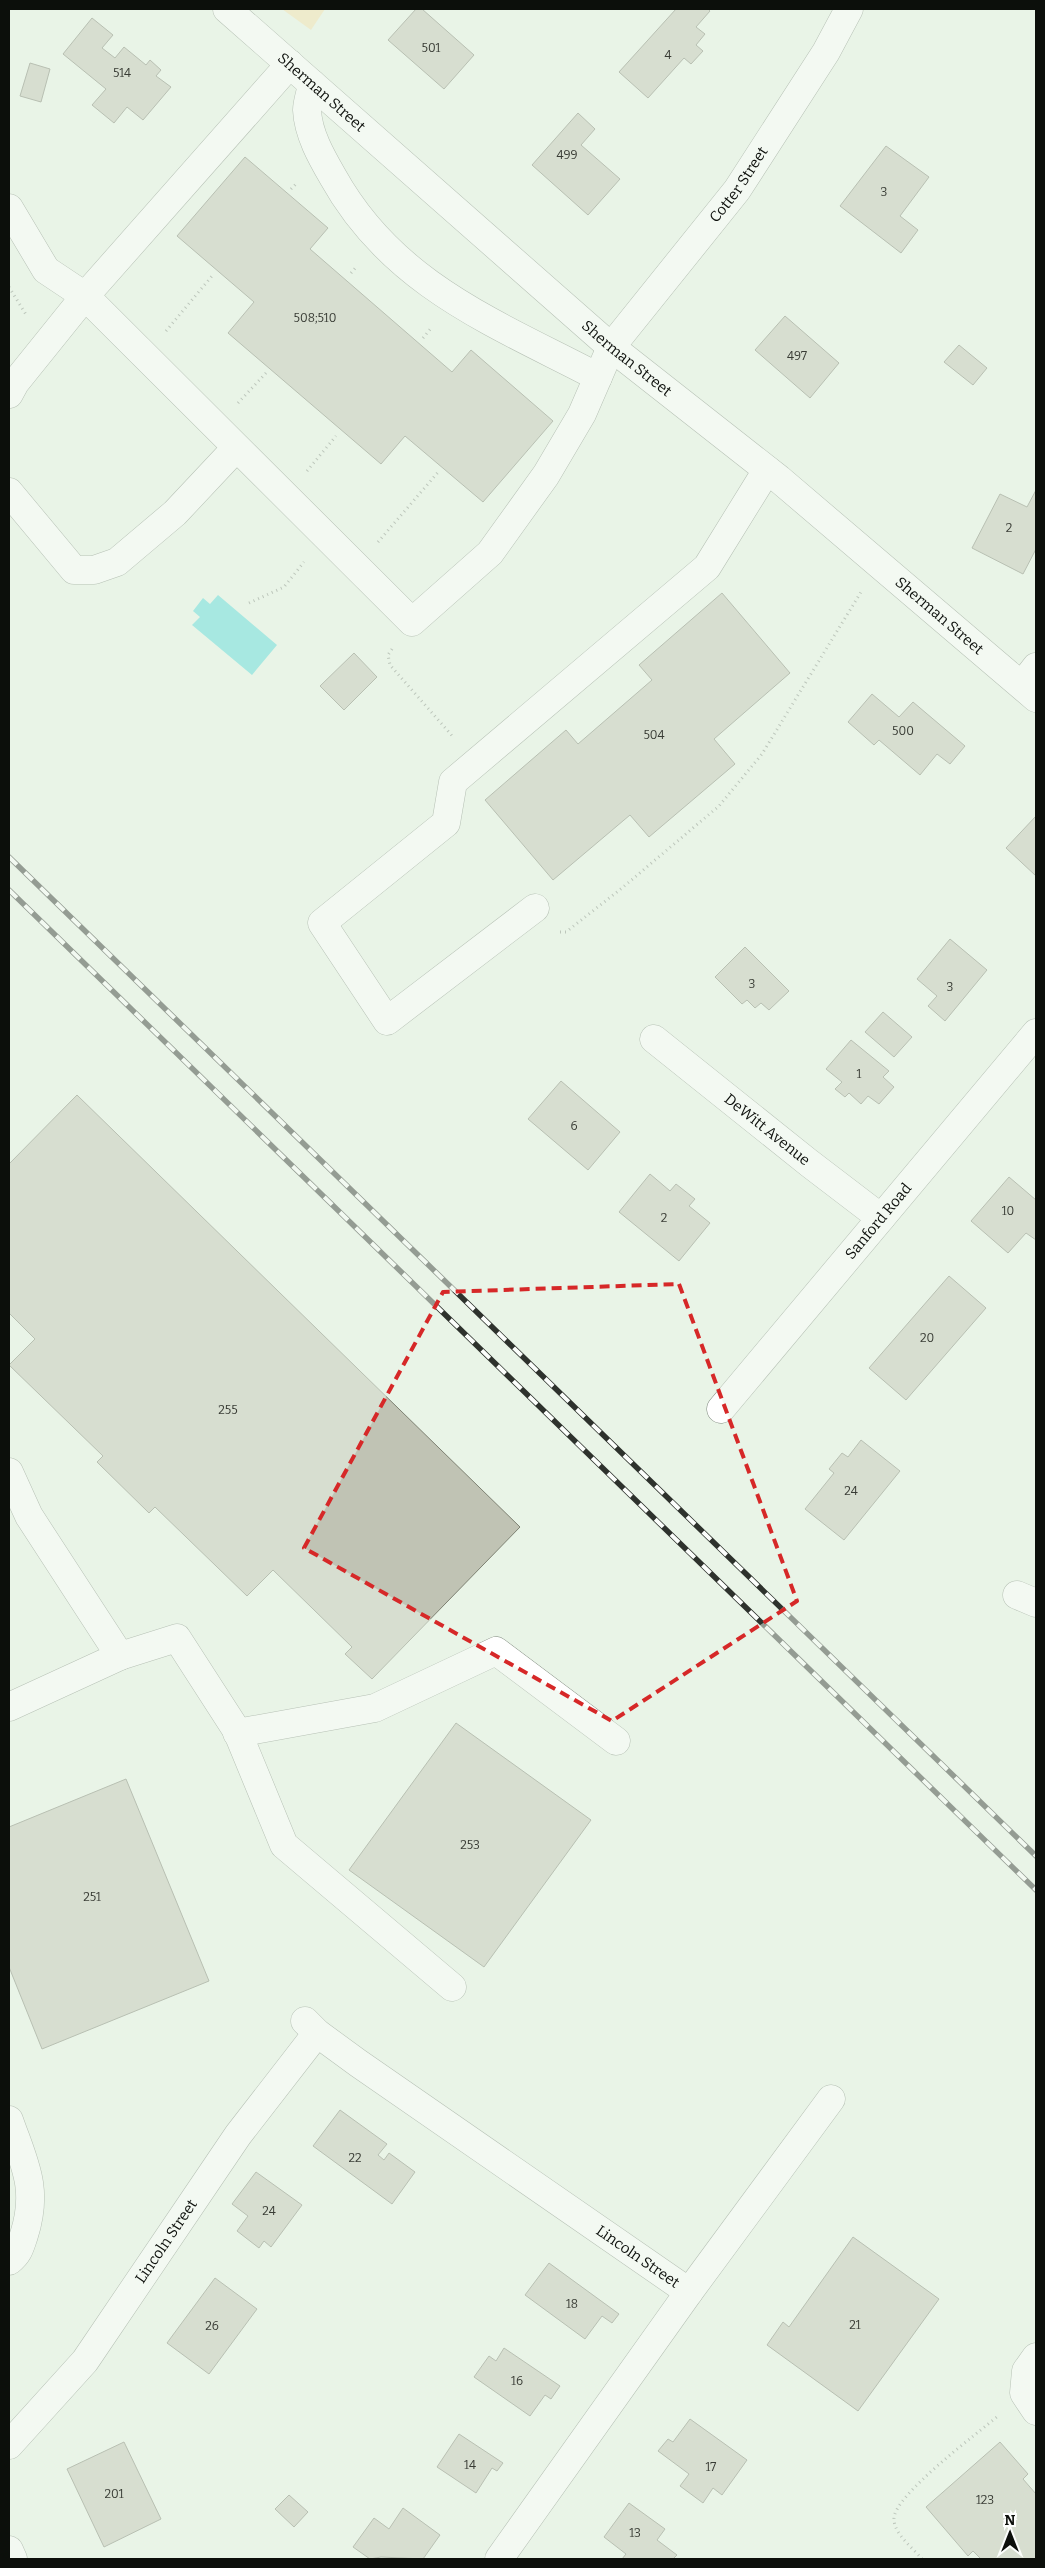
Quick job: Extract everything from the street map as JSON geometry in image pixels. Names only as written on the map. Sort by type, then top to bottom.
[{"type":"street","name":"Sherman Street","points":[[227,9],[611,347],[1032,683]]},
{"type":"street","name":"Cotter Street","points":[[412,622],[490,553],[546,475],[582,414],[611,347],[737,190],[826,52],[849,9]]},
{"type":"street","points":[[9,394],[15,383],[85,296],[290,64]]},
{"type":"street","points":[[312,84],[307,110],[318,152],[344,199],[385,248],[414,274],[453,302],[598,377]]},
{"type":"street","points":[[9,208],[46,270],[85,296],[412,622]]},
{"type":"street","points":[[9,492],[74,570],[94,570],[117,562],[175,513],[236,448]]},
{"type":"street","points":[[535,908],[387,1021],[322,923],[446,823],[454,782],[707,567],[767,470]]},
{"type":"street","name":"Sanford Road","points":[[721,1409],[1036,1034]]},
{"type":"street","name":"DeWitt Avenue","points":[[654,1039],[809,1164],[881,1218]]},
{"type":"street","points":[[9,1472],[29,1516],[120,1656]]},
{"type":"street","points":[[9,1707],[120,1656],[177,1638],[237,1733],[284,1845],[452,1987]]},
{"type":"street","points":[[237,1733],[375,1708],[496,1651],[616,1741]]},
{"type":"street","name":"Lincoln Street","points":[[9,2445],[86,2361],[311,2027],[689,2292],[499,2559]]},
{"type":"street","points":[[689,2292],[831,2099]]},
{"type":"street","points":[[9,2120],[30,2181],[30,2214],[18,2254],[9,2261]]},
{"type":"street","points":[[1030,2402],[1026,2371],[1036,2356]]},
{"type":"street","points":[[9,2550],[13,2559]]},
{"type":"path","points":[[177,318],[212,276]]},
{"type":"path","points":[[252,388],[266,373]]},
{"type":"path","points":[[321,455],[336,436]]},
{"type":"path","points":[[396,521],[440,470]]},
{"type":"path","points":[[535,908],[557,932],[566,932],[622,888],[719,806],[762,754],[865,586]]},
{"type":"path","points":[[249,604],[284,587]]},
{"type":"path","points":[[412,622],[388,655],[390,665],[476,763]]},
{"type":"path","points":[[922,2559],[896,2529],[894,2518],[898,2505],[913,2488],[1030,2402]]},
{"type":"highlighted area","points":[[679,1284],[797,1601],[612,1721],[304,1548],[443,1292]]},
{"type":"shaded area","points":[[282,9],[325,9],[311,30]]},
{"type":"water","points":[[218,595],[277,645],[252,675],[192,625],[200,617],[193,611],[203,598],[210,604]]},
{"type":"building","points":[[416,9],[422,9],[474,55],[444,89],[388,40]]},
{"type":"building","points":[[676,9],[708,9],[710,11],[696,27],[705,34],[696,45],[703,51],[691,64],[684,58],[648,98],[619,72]]},
{"type":"building","points":[[92,18],[113,35],[102,48],[115,58],[124,47],[146,65],[150,60],[161,70],[156,76],[171,87],[143,120],[127,107],[114,123],[92,105],[106,89],[63,54]]},
{"type":"building","points":[[30,63],[50,69],[41,102],[20,96]]},
{"type":"building","points":[[578,113],[595,129],[581,145],[620,179],[588,215],[532,165]]},
{"type":"building","points":[[886,146],[929,177],[900,216],[918,230],[901,253],[840,206]]},
{"type":"building","points":[[245,157],[328,228],[310,249],[452,372],[471,350],[553,421],[483,502],[405,436],[381,464],[228,333],[254,302],[177,236]]},
{"type":"building","points":[[785,316],[839,363],[810,398],[755,350]]},
{"type":"building","points":[[959,345],[987,368],[973,385],[944,362]]},
{"type":"building","points":[[1036,490],[1036,549],[1023,574],[972,548],[1000,494],[1027,507]]},
{"type":"building","points":[[722,593],[790,673],[714,739],[735,764],[649,837],[630,815],[553,880],[485,800],[566,730],[578,744],[652,680],[639,665]]},
{"type":"building","points":[[354,653],[377,677],[344,710],[320,686]]},
{"type":"building","points":[[872,694],[899,717],[913,702],[965,746],[950,764],[937,754],[920,775],[879,740],[874,745],[848,722]]},
{"type":"building","points":[[1036,816],[1036,876],[1006,848]]},
{"type":"building","points":[[950,939],[987,970],[945,1021],[928,1006],[937,996],[917,979]]},
{"type":"building","points":[[745,947],[789,991],[769,1010],[761,1003],[755,1008],[747,1000],[742,1004],[715,977]]},
{"type":"building","points":[[883,1012],[912,1037],[894,1057],[865,1032]]},
{"type":"building","points":[[851,1040],[889,1071],[883,1077],[894,1087],[879,1104],[868,1096],[861,1104],[849,1093],[845,1097],[835,1089],[842,1082],[826,1069]]},
{"type":"building","points":[[561,1081],[620,1132],[588,1170],[528,1119]]},
{"type":"building","points":[[77,1095],[520,1527],[372,1679],[345,1654],[352,1647],[273,1570],[247,1596],[155,1507],[149,1513],[97,1462],[103,1456],[9,1365],[35,1339],[9,1313],[9,1164]]},
{"type":"building","points":[[650,1174],[670,1191],[676,1184],[695,1199],[689,1206],[710,1223],[679,1261],[619,1212]]},
{"type":"building","points":[[1009,1177],[1036,1200],[1036,1240],[1026,1233],[1008,1253],[971,1221]]},
{"type":"building","points":[[949,1276],[986,1308],[906,1400],[869,1368]]},
{"type":"building","points":[[861,1440],[900,1471],[844,1540],[805,1509],[834,1473],[829,1469],[842,1453],[848,1457]]},
{"type":"building","points":[[456,1723],[591,1820],[484,1967],[349,1870]]},
{"type":"building","points":[[126,1779],[209,1981],[42,2049],[9,1967],[9,1827]]},
{"type":"building","points":[[340,2110],[387,2144],[378,2155],[384,2160],[389,2153],[415,2172],[392,2204],[313,2146]]},
{"type":"building","points":[[256,2172],[302,2205],[271,2247],[264,2241],[259,2248],[237,2231],[248,2216],[232,2204]]},
{"type":"building","points":[[853,2237],[939,2299],[858,2411],[767,2345],[783,2322],[789,2327]]},
{"type":"building","points":[[549,2263],[619,2314],[612,2323],[602,2316],[585,2339],[525,2295]]},
{"type":"building","points":[[215,2278],[257,2309],[209,2374],[167,2343]]},
{"type":"building","points":[[504,2348],[560,2386],[551,2399],[545,2395],[530,2416],[474,2377],[489,2356],[496,2361]]},
{"type":"building","points":[[690,2419],[747,2460],[722,2495],[713,2488],[703,2503],[680,2486],[689,2474],[658,2451],[668,2439],[673,2442]]},
{"type":"building","points":[[459,2434],[503,2463],[497,2471],[492,2468],[476,2493],[437,2467]]},
{"type":"building","points":[[124,2442],[161,2519],[104,2547],[67,2469]]},
{"type":"building","points":[[1000,2442],[1028,2474],[1023,2479],[1036,2494],[1036,2559],[981,2559],[973,2551],[968,2556],[926,2507]]},
{"type":"building","points":[[289,2495],[308,2512],[294,2527],[275,2509]]},
{"type":"building","points":[[629,2503],[665,2529],[657,2540],[677,2555],[673,2559],[622,2559],[626,2554],[604,2537]]},
{"type":"building","points":[[403,2508],[440,2535],[423,2559],[381,2557],[370,2559],[353,2547],[374,2518],[389,2529]]},
{"type":"railway","points":[[9,857],[1036,1856]]},
{"type":"railway","points":[[9,890],[1036,1890]]}]
